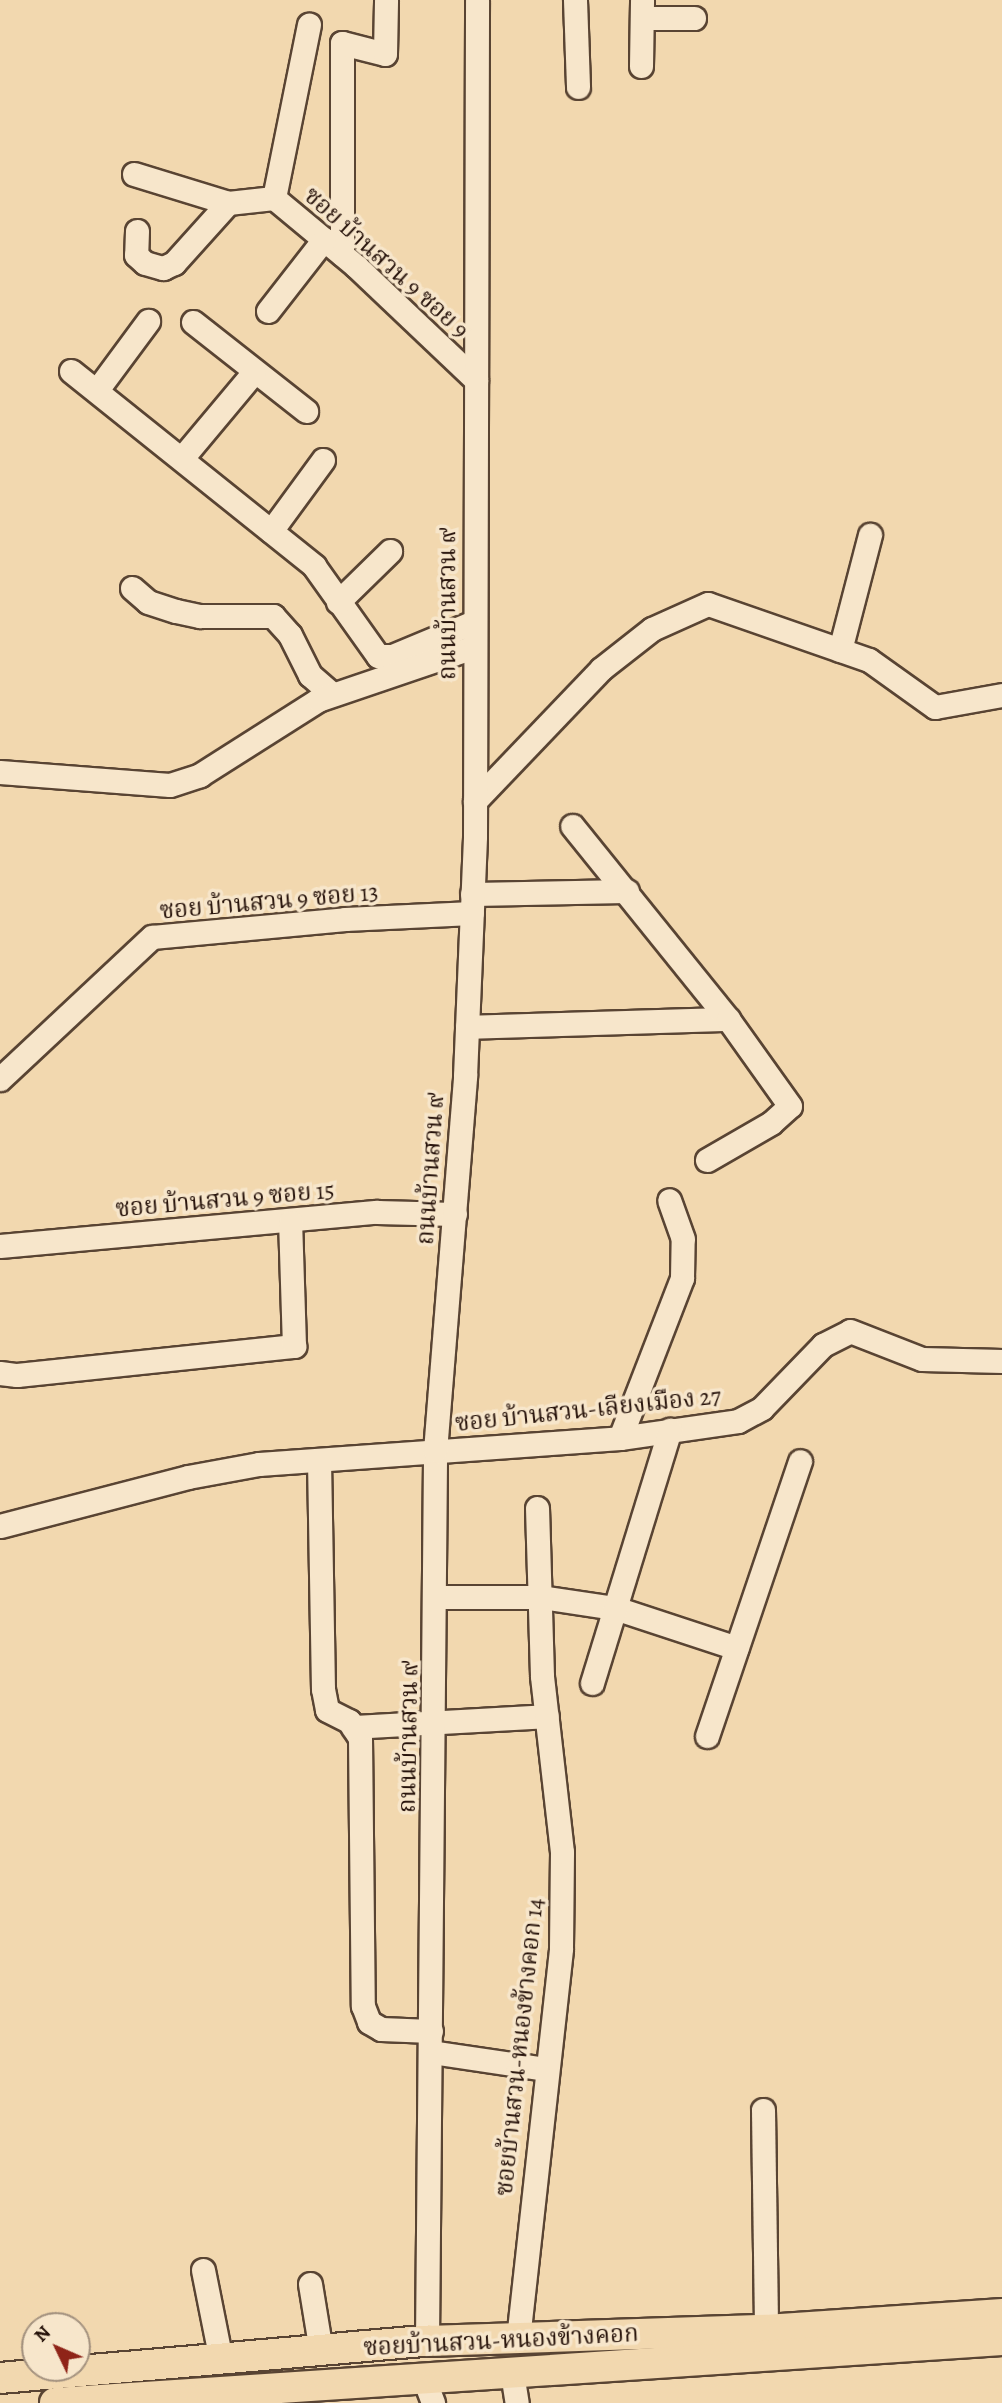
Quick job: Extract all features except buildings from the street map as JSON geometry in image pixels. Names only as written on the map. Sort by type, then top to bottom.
[{"type":"main road","name":"ซอยบ้านสวน-หนองข้างคอก","points":[[2,2373],[221,2360],[427,2341],[766,2330],[1002,2314]]},
{"type":"main road","name":"ซอยบ้านสวน-หนองข้างคอก","points":[[55,2403],[428,2391],[512,2373],[1002,2340]]},
{"type":"main road","points":[[427,2341],[428,2391]]},
{"type":"street","points":[[342,254],[342,43],[385,54],[386,0]]},
{"type":"street","name":"ถนนบ้านสวน ๙","points":[[427,2341],[435,1725],[435,1451],[455,1214],[467,1027],[475,801],[477,0]]},
{"type":"street","points":[[575,0],[578,87]]},
{"type":"street","points":[[641,66],[642,9],[694,18]]},
{"type":"street","points":[[274,198],[309,25]]},
{"type":"street","name":"ซอย บ้านสวน 9 ซอย 9","points":[[134,174],[228,203],[274,198],[342,254],[476,380]]},
{"type":"street","points":[[136,231],[136,255],[145,263],[163,268],[174,263],[228,203]]},
{"type":"street","points":[[268,312],[324,239]]},
{"type":"street","points":[[97,390],[148,321]]},
{"type":"street","points":[[193,322],[306,411]]},
{"type":"street","points":[[71,371],[183,458],[314,566],[377,656],[391,656],[474,622]]},
{"type":"street","points":[[183,458],[254,372]]},
{"type":"street","points":[[271,531],[323,460]]},
{"type":"street","points":[[840,650],[870,535]]},
{"type":"street","points":[[338,602],[390,551]]},
{"type":"street","points":[[132,588],[148,603],[176,611],[207,616],[273,616],[290,635],[310,675],[332,694]]},
{"type":"street","points":[[475,801],[601,669],[652,629],[708,604],[869,660],[935,706],[1002,695]]},
{"type":"street","points":[[0,772],[170,785],[200,775],[332,694],[474,646]]},
{"type":"street","points":[[572,826],[728,1019],[790,1106],[771,1123],[708,1160]]},
{"type":"street","name":"ซอย บ้านสวน 9 ซอย 13","points":[[0,1079],[152,937],[345,919],[472,903],[627,891]]},
{"type":"street","points":[[467,1027],[728,1019]]},
{"type":"street","points":[[620,1438],[682,1278],[683,1239],[669,1200]]},
{"type":"street","name":"ซอย บ้านสวน 9 ซอย 15","points":[[0,1246],[377,1212],[455,1214]]},
{"type":"street","points":[[0,1373],[17,1375],[294,1346],[289,1222]]},
{"type":"street","name":"ซอย บ้านสวน-เลียงเมือง 27","points":[[0,1526],[188,1477],[260,1464],[620,1438],[738,1421],[762,1408],[823,1345],[850,1331],[922,1359],[1002,1361]]},
{"type":"street","points":[[592,1683],[670,1430]]},
{"type":"street","points":[[319,1460],[323,1689],[327,1710],[353,1727],[360,1738],[363,2006],[369,2022],[381,2029],[545,2069]]},
{"type":"street","points":[[707,1736],[800,1461]]},
{"type":"street","name":"ซอยบ้านสวน-หนองข้างคอก 14","points":[[518,2339],[545,2069],[561,1948],[562,1852],[542,1676],[537,1508]]},
{"type":"street","points":[[436,1597],[541,1597],[615,1608],[737,1648]]},
{"type":"street","points":[[353,1727],[435,1725],[547,1717]]},
{"type":"street","points":[[763,2110],[766,2330]]},
{"type":"street","points":[[203,2270],[221,2360]]},
{"type":"street","points":[[310,2284],[321,2351]]},
{"type":"street","points":[[512,2373],[517,2403]]}]
